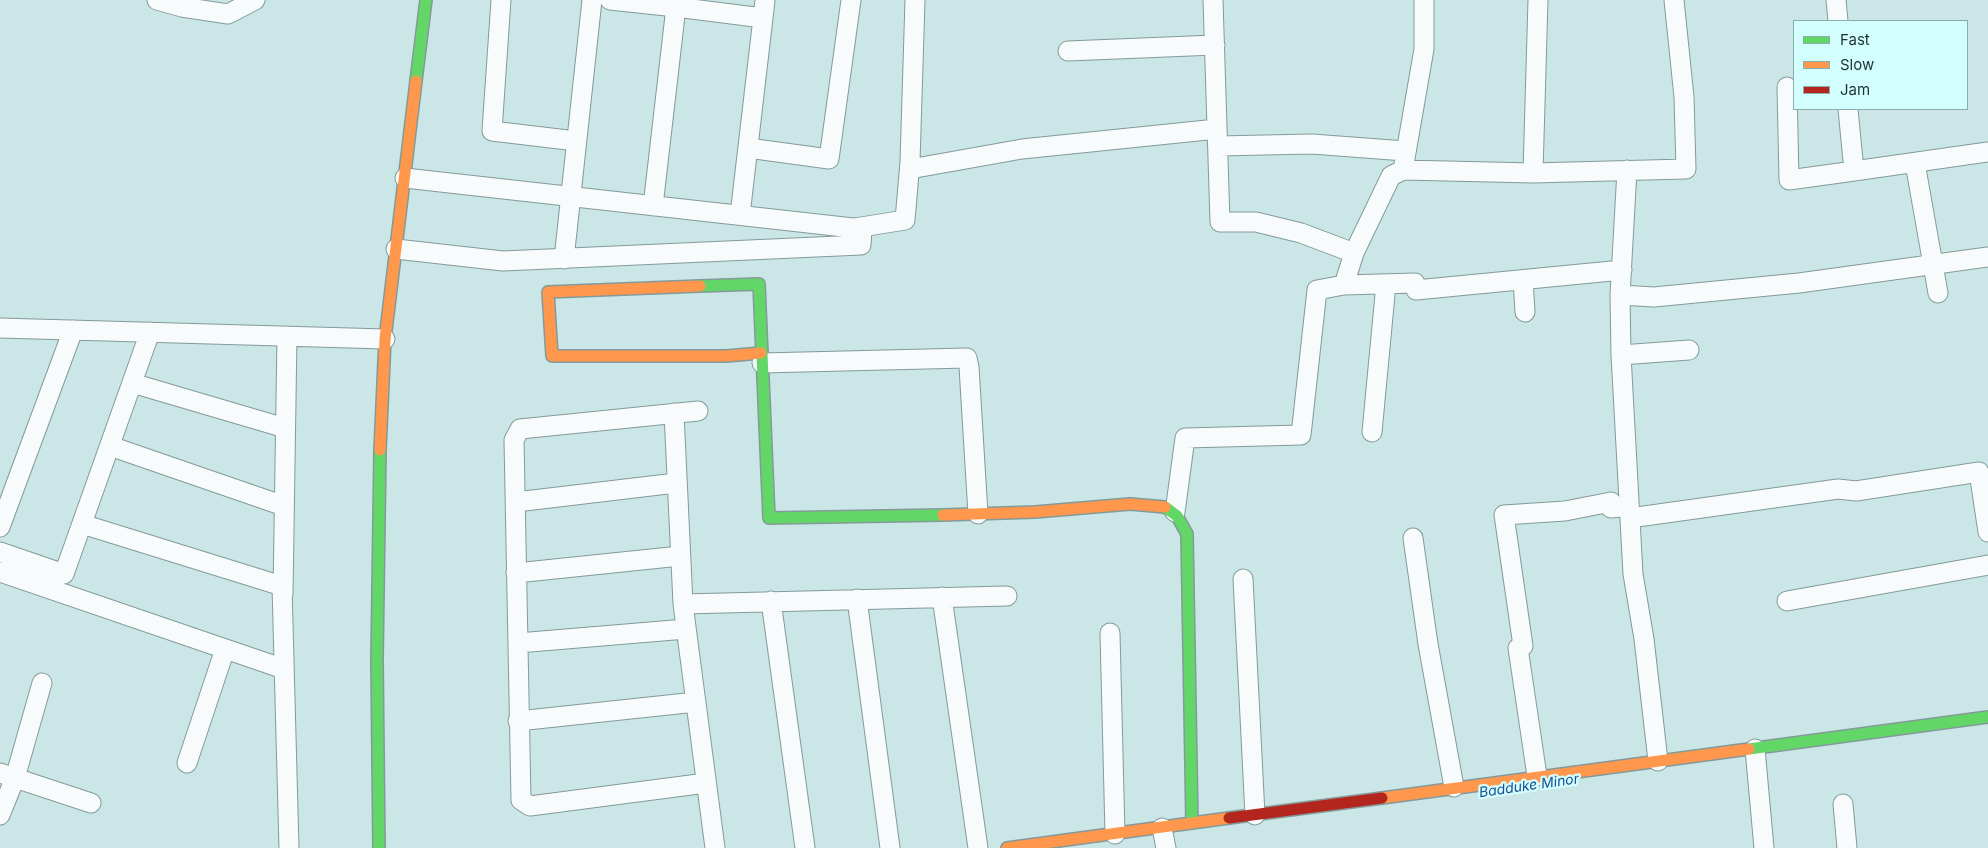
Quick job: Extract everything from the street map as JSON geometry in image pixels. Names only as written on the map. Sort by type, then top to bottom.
[{"type":"street","points":[[157,0],[182,7],[228,14],[255,0]]},
{"type":"street","points":[[379,848],[377,660],[381,427],[385,339],[426,0]]},
{"type":"street","points":[[501,0],[492,131],[576,141]]},
{"type":"street","points":[[564,258],[592,0]]},
{"type":"street","points":[[610,0],[676,7],[764,9],[740,215]]},
{"type":"street","points":[[748,148],[829,159],[851,0]]},
{"type":"street","points":[[855,228],[904,220],[910,169],[915,0]]},
{"type":"street","points":[[1213,0],[1220,222],[1256,222],[1301,233],[1354,254]]},
{"type":"street","points":[[1344,285],[1354,254],[1391,176],[1404,160],[1424,49],[1424,0]]},
{"type":"street","points":[[1533,173],[1538,0]]},
{"type":"street","points":[[910,169],[1022,148],[1218,138],[1312,144],[1404,160],[1533,173],[1686,169],[1684,97],[1674,0]]},
{"type":"street","points":[[1836,0],[1838,20]]},
{"type":"street","points":[[653,206],[676,7]]},
{"type":"street","points":[[1068,51],[1214,45]]},
{"type":"street","points":[[1787,87],[1789,180],[1988,152]]},
{"type":"street","points":[[1848,110],[1854,171]]},
{"type":"street","points":[[1915,163],[1938,293]]},
{"type":"street","points":[[1627,170],[1620,295],[1629,512],[1633,574],[1644,639],[1658,761]]},
{"type":"street","points":[[396,248],[503,261],[861,245],[862,229],[405,178]]},
{"type":"street","points":[[1620,295],[1654,296],[1789,284],[1988,256]]},
{"type":"street","points":[[1175,512],[1185,438],[1301,435],[1318,290],[1344,285],[1415,283],[1416,290],[1622,270]]},
{"type":"street","points":[[1523,280],[1525,312]]},
{"type":"street","points":[[978,514],[970,367],[966,358],[761,358],[726,356],[552,356],[548,292],[759,284],[761,358],[769,518],[978,514],[1130,506],[1160,506],[1175,512],[1182,520],[1187,534],[1192,823]]},
{"type":"street","points":[[1372,432],[1386,284]]},
{"type":"street","points":[[0,328],[385,339]]},
{"type":"street","points":[[0,527],[72,330]]},
{"type":"street","points":[[0,552],[64,574],[150,332]]},
{"type":"street","points":[[286,336],[283,594],[289,848]]},
{"type":"street","points":[[1621,355],[1689,350]]},
{"type":"street","points":[[132,383],[285,428]]},
{"type":"street","points":[[698,411],[520,429],[514,440],[518,721],[521,800],[530,806],[706,783]]},
{"type":"street","points":[[674,413],[683,604],[715,848]]},
{"type":"street","points":[[110,446],[284,506]]},
{"type":"street","points":[[1537,776],[1518,648],[1523,646],[1504,515],[1565,511],[1611,502],[1611,508],[1629,512],[1838,489],[1856,491],[1979,472],[1988,532]]},
{"type":"street","points":[[516,502],[676,483]]},
{"type":"street","points":[[82,524],[282,586],[283,594]]},
{"type":"street","points":[[1413,538],[1428,644],[1454,787]]},
{"type":"street","points":[[516,573],[680,556]]},
{"type":"street","points":[[1787,601],[1988,565]]},
{"type":"street","points":[[0,572],[284,669]]},
{"type":"street","points":[[1243,578],[1255,815]]},
{"type":"street","points":[[683,604],[1007,596]]},
{"type":"street","points":[[942,597],[978,848]]},
{"type":"street","points":[[857,599],[890,848]]},
{"type":"street","points":[[771,601],[805,848]]},
{"type":"street","points":[[518,644],[686,629]]},
{"type":"street","points":[[1110,633],[1115,834]]},
{"type":"street","points":[[186,762],[225,649]]},
{"type":"street","points":[[0,815],[7,776],[42,683]]},
{"type":"street","points":[[518,721],[696,702]]},
{"type":"street","points":[[1007,848],[1537,776],[1755,749],[1988,716]]},
{"type":"street","points":[[1755,749],[1764,848]]},
{"type":"street","points":[[7,776],[91,803]]},
{"type":"street","points":[[1843,804],[1847,848]]},
{"type":"street","points":[[1162,828],[1166,848]]},
{"type":"traffic: fast","points":[[416,81],[426,0]]},
{"type":"traffic: fast","points":[[700,286],[759,284],[769,518],[943,515]]},
{"type":"traffic: fast","points":[[379,848],[377,660],[380,450]]},
{"type":"traffic: fast","points":[[1165,507],[1177,516],[1187,534],[1192,823]]},
{"type":"traffic: fast","points":[[1749,749],[1988,717]]},
{"type":"traffic: slow","points":[[380,450],[385,339],[416,81]]},
{"type":"traffic: slow","points":[[700,286],[548,292],[552,356],[726,356],[761,353]]},
{"type":"traffic: slow","points":[[943,515],[1035,512],[1130,504],[1165,507]]},
{"type":"traffic: slow","points":[[1382,798],[1749,749]]},
{"type":"traffic: slow","points":[[1007,848],[1229,818]]},
{"type":"traffic: jam","points":[[1229,818],[1382,798]]},
{"type":"water label","name":"Badduke Minor","points":[[1529,786]]}]
